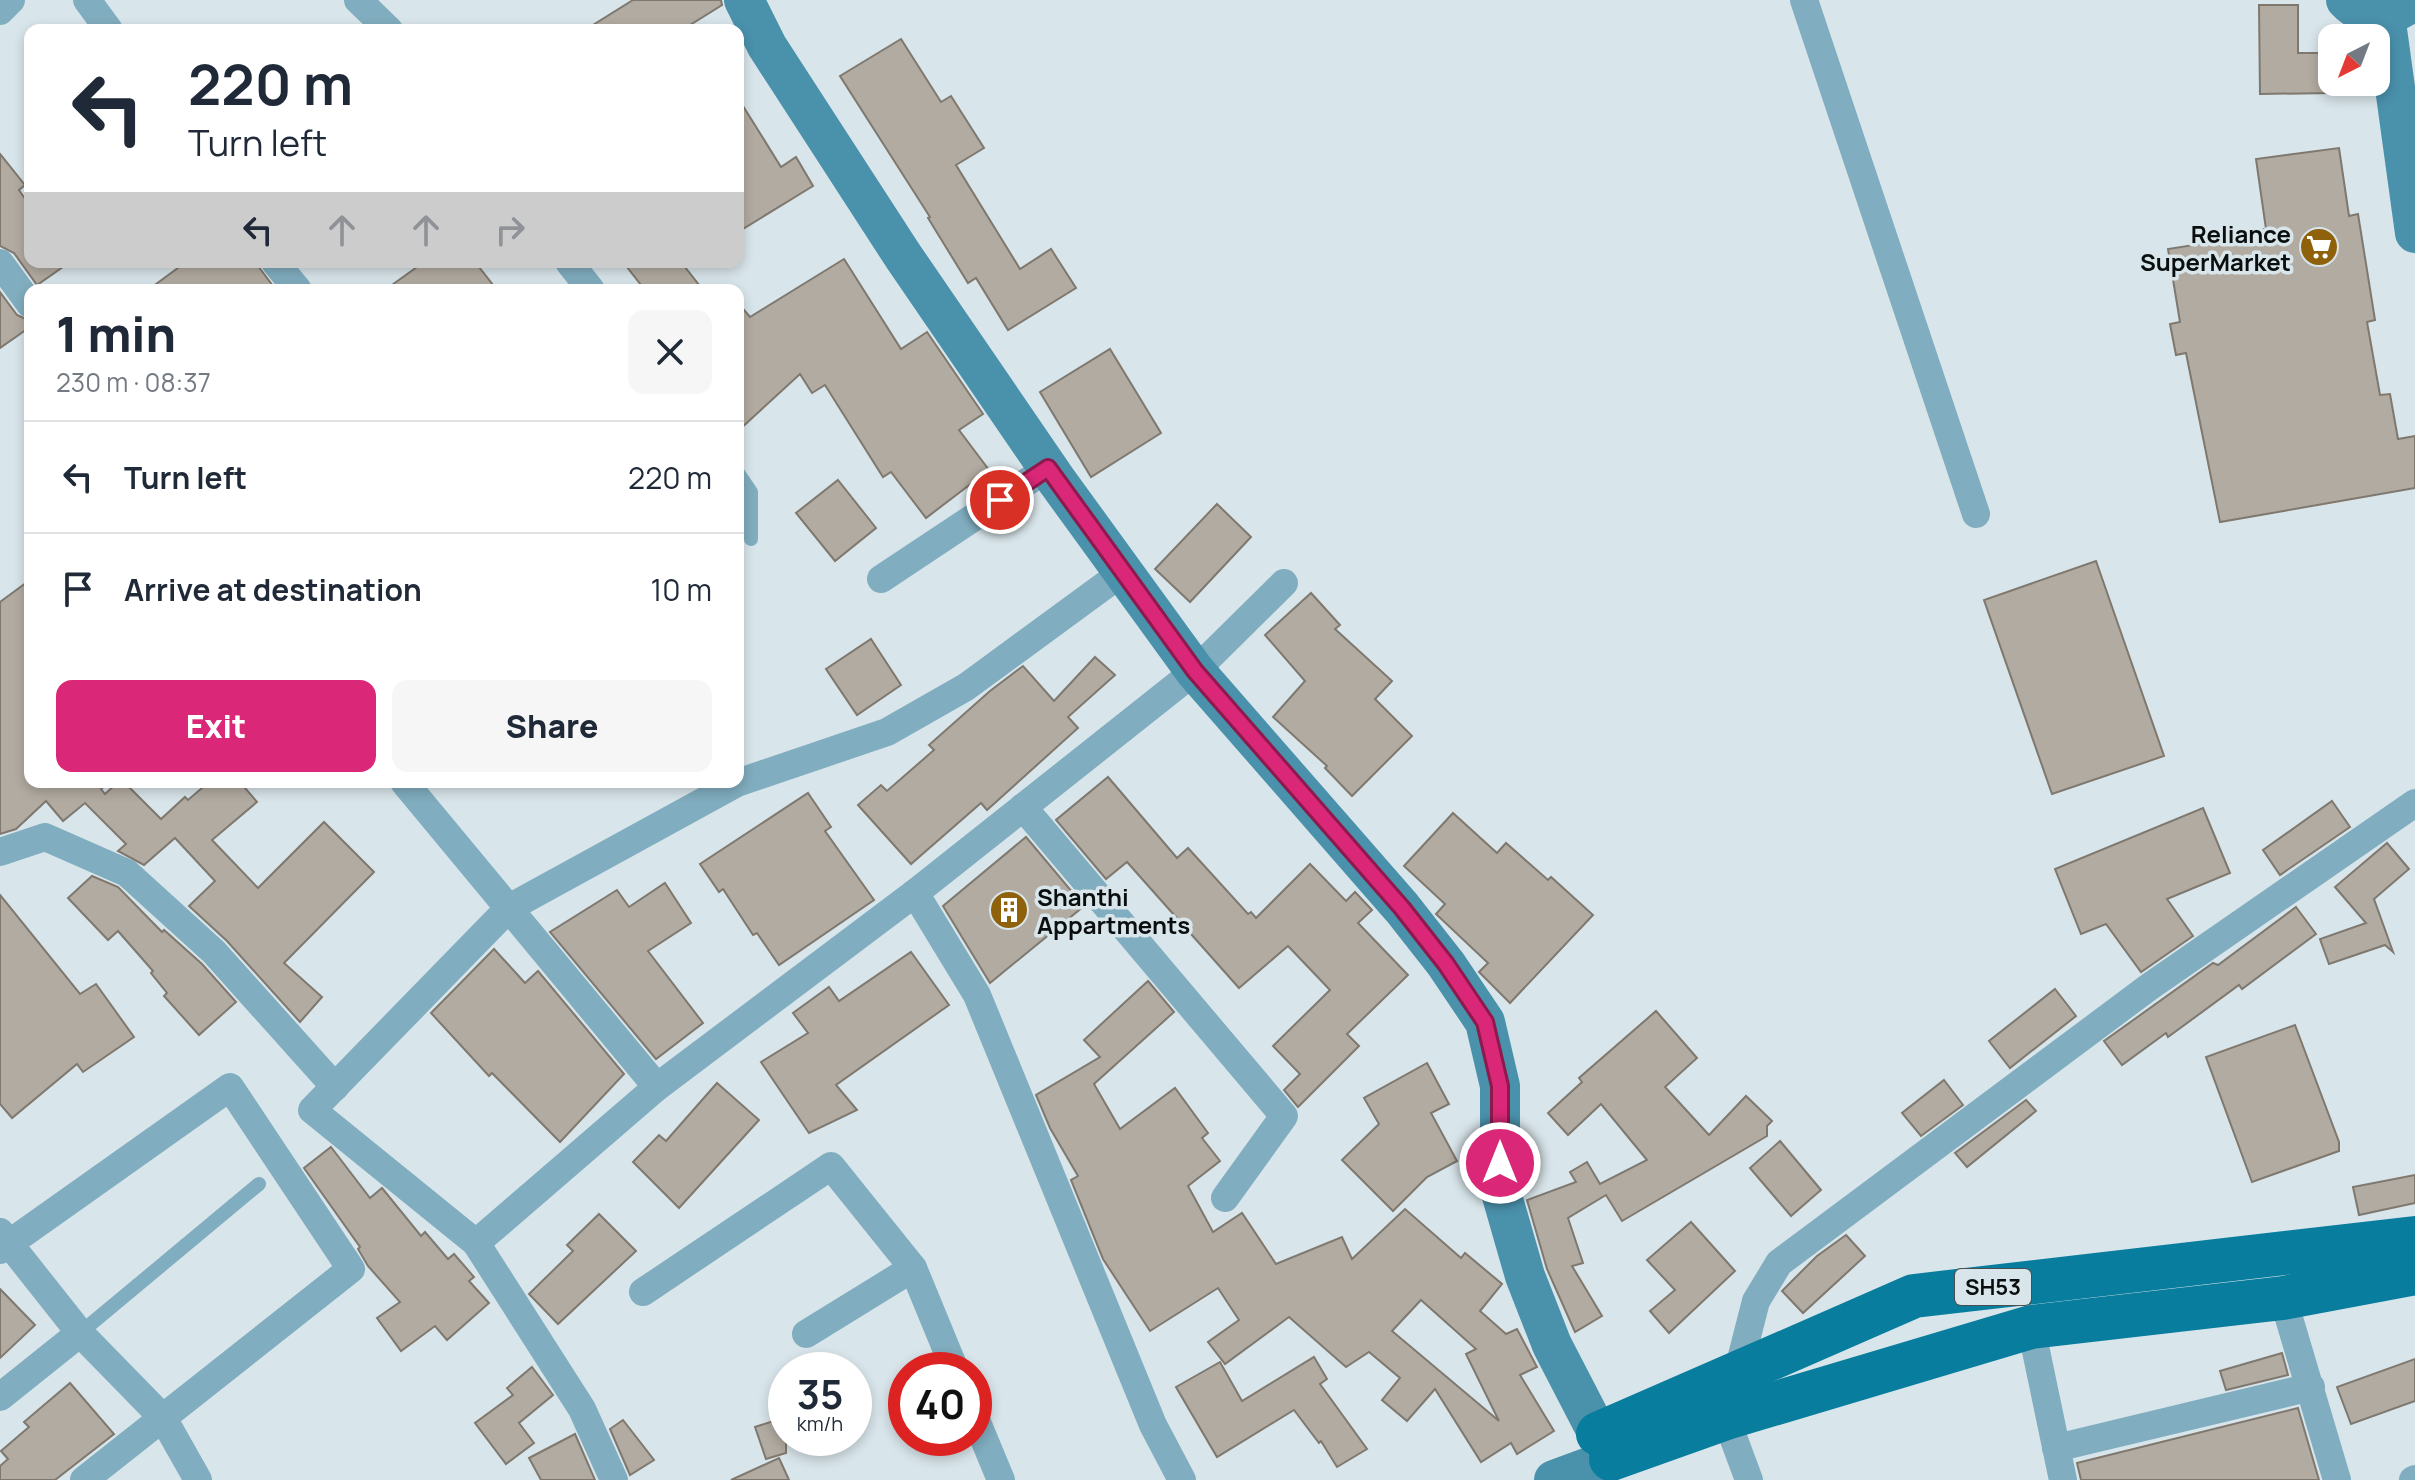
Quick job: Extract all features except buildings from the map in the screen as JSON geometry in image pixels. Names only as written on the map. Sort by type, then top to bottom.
[{"type":"main road","name":"SH53","points":[[1600,1458],[1737,1373],[1914,1296],[2415,1238]]},
{"type":"main road","name":"SH53","points":[[1600,1458],[2031,1327],[2283,1298],[2415,1273]]},
{"type":"street","points":[[0,11],[11,0]]},
{"type":"street","points":[[87,0],[105,24]]},
{"type":"street","points":[[358,0],[383,24]]},
{"type":"street","points":[[744,0],[767,46],[903,256],[1123,572],[1195,671],[1402,908],[1446,964],[1485,1022],[1500,1086],[1500,1189],[1525,1276],[1600,1458],[1554,1480]]},
{"type":"street","points":[[1804,0],[1976,514]]},
{"type":"street","points":[[2346,0],[2361,11],[2406,13],[2415,233]]},
{"type":"street","points":[[0,263],[24,296]]},
{"type":"street","points":[[280,268],[293,284]]},
{"type":"street","points":[[881,579],[1048,468]]},
{"type":"street","points":[[744,781],[887,732],[966,687],[1123,572]]},
{"type":"street","points":[[476,1243],[657,1087],[915,893],[1195,671],[1284,583]]},
{"type":"street","points":[[409,788],[657,1087]]},
{"type":"street","points":[[614,1480],[582,1409],[476,1243],[312,1110],[509,908],[728,788]]},
{"type":"street","points":[[1749,1480],[1726,1418],[1756,1301],[1779,1263],[2149,987],[2415,803]]},
{"type":"street","points":[[1023,807],[1284,1116],[1225,1198]]},
{"type":"street","points":[[0,852],[45,837],[127,873],[214,952],[335,1087]]},
{"type":"street","points":[[915,893],[977,995],[1136,1383],[1182,1480]]},
{"type":"street","points":[[84,1480],[163,1418],[351,1269],[230,1087],[3,1242],[80,1333],[163,1418],[198,1480]]},
{"type":"street","points":[[643,1292],[831,1166],[913,1268],[948,1352]]},
{"type":"street","points":[[806,1334],[913,1268]]},
{"type":"street","points":[[2283,1298],[2337,1480]]},
{"type":"street","points":[[2031,1327],[2063,1480]]},
{"type":"street","points":[[0,1397],[80,1333]]},
{"type":"street","points":[[2056,1448],[2311,1387]]},
{"type":"street","points":[[991,1456],[1001,1480]]},
{"type":"lane","points":[[744,482],[751,492],[751,539]]},
{"type":"lane","points":[[80,1333],[259,1184]]},
{"type":"place","name":"Reliance SuperMarket","points":[[2319,247]]},
{"type":"place","name":"Shanthi Appartments","points":[[1009,910]]},
{"type":"route","points":[[1000,500],[1048,468],[1195,671],[1402,908],[1446,964],[1485,1022],[1500,1086],[1500,1163]]}]
